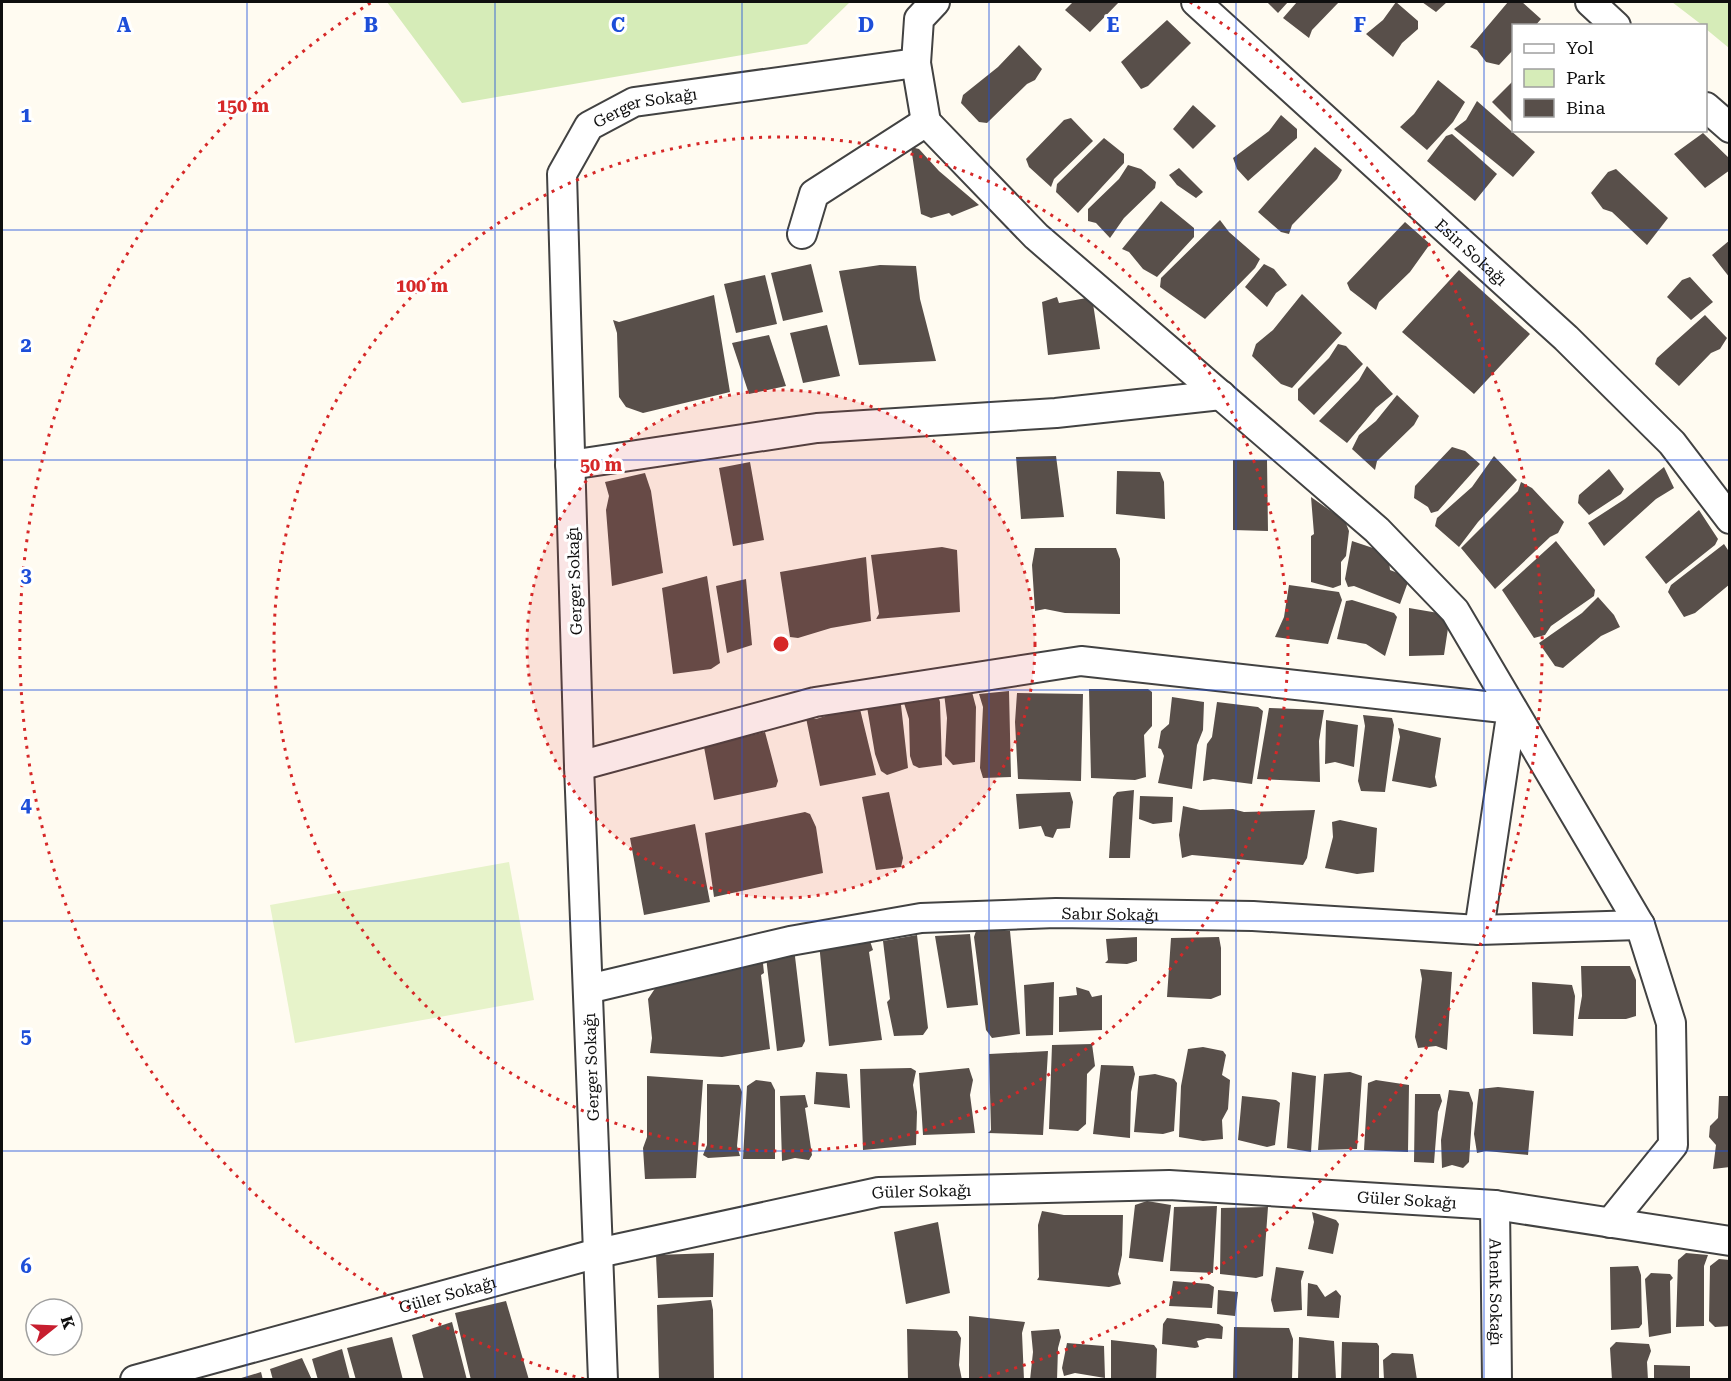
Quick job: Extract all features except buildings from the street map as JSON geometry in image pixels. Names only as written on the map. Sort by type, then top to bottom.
[{"type":"street","points":[[935,2],[918,19],[916,63],[926,122],[1036,236],[1377,530],[1455,611],[1640,926],[1671,1023],[1672,1145],[1610,1223]]},
{"type":"street","name":"Esin Sokağı","points":[[1196,2],[1566,338],[1672,443],[1730,519]]},
{"type":"street","points":[[1590,2],[1614,24]]},
{"type":"street","name":"Gerger Sokağı","points":[[603,1380],[579,766],[562,174],[589,126],[634,102],[916,63]]},
{"type":"street","points":[[1707,108],[1730,129]]},
{"type":"street","points":[[802,234],[814,194],[926,122]]},
{"type":"street","points":[[570,465],[817,428],[1056,413],[1221,395]]},
{"type":"street","points":[[579,766],[815,702],[1082,661],[1512,709]]},
{"type":"street","points":[[1479,930],[1512,709]]},
{"type":"street","name":"Sabır Sokağı","points":[[588,989],[790,941],[921,918],[1056,913],[1253,916],[1479,930],[1640,926]]},
{"type":"street","name":"Güler Sokağı","points":[[135,1380],[598,1253],[879,1192],[1169,1185],[1495,1205],[1730,1241]]},
{"type":"street","name":"Ahenk Sokağı","points":[[1495,1205],[1497,1380]]},
{"type":"green space","points":[[387,2],[850,2],[807,44],[462,103]]},
{"type":"green space","points":[[1672,2],[1729,2],[1729,48],[1707,30],[1707,24],[1701,24]]},
{"type":"green space","points":[[509,862],[534,1000],[295,1043],[270,905]]}]
